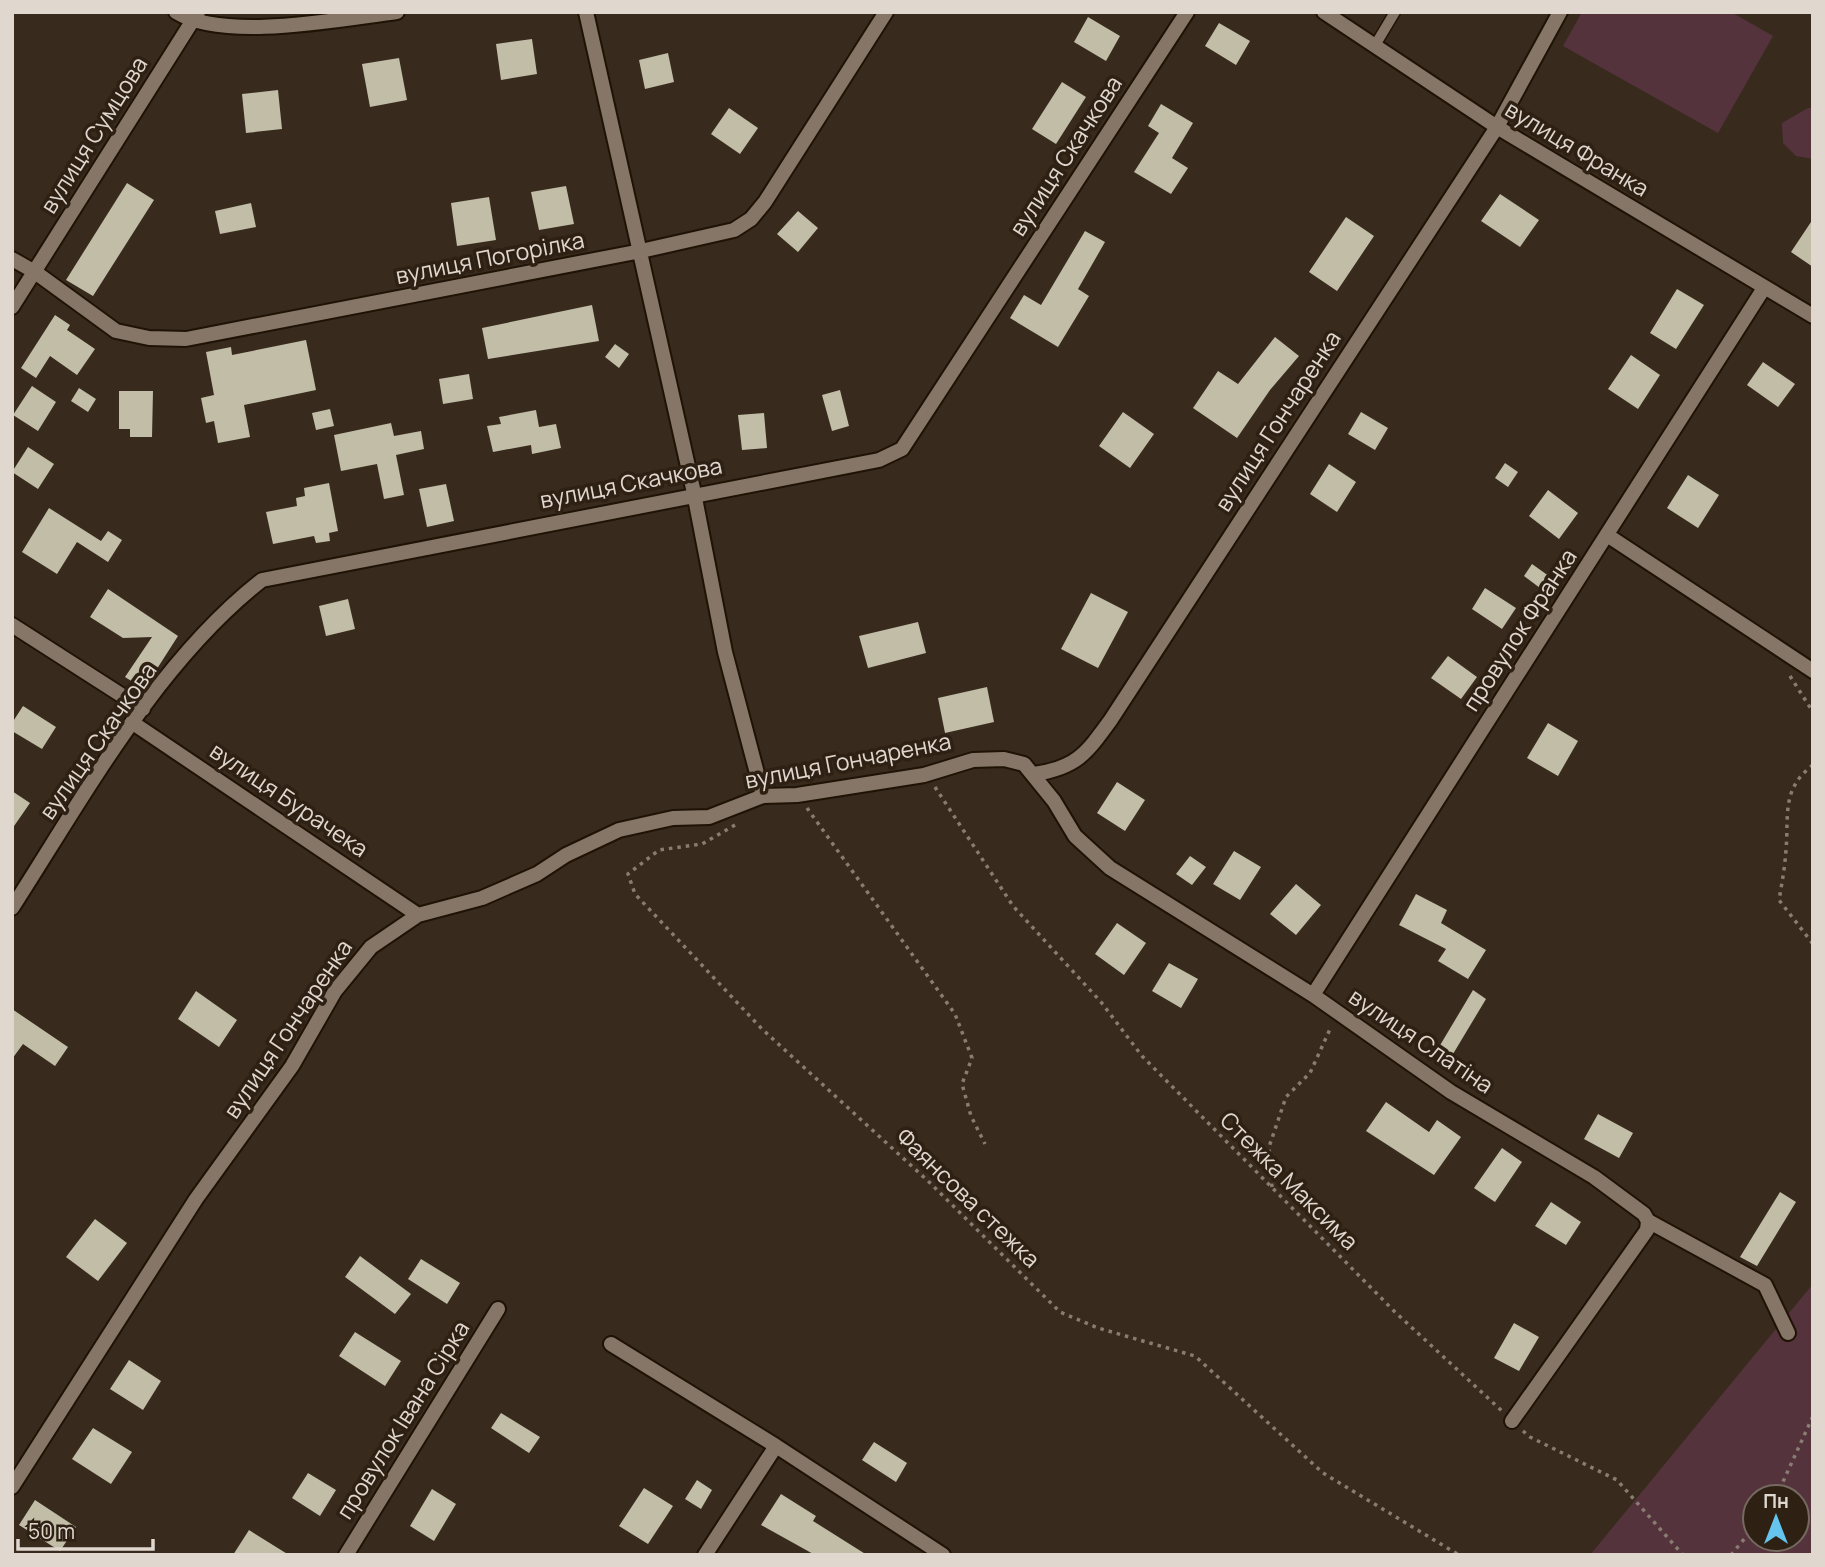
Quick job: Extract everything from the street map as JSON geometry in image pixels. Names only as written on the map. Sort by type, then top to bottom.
[{"type":"street","points":[[176,12],[275,27],[397,12]]},
{"type":"street","points":[[586,12],[694,493],[724,652],[763,796]]},
{"type":"street","name":"вулиця Погорілка","points":[[12,259],[35,272],[116,331],[149,338],[186,339],[641,251],[734,230],[751,219],[886,12]]},
{"type":"street","name":"вулиця Скачкова","points":[[12,908],[143,709],[214,621],[262,580],[694,493],[879,460],[902,449],[1187,12]]},
{"type":"street","name":"вулиця Франка","points":[[1324,12],[1497,127],[1813,316]]},
{"type":"street","name":"вулиця Гончаренка","points":[[12,1487],[196,1199],[292,1066],[335,991],[371,947],[418,915],[482,898],[537,874],[566,855],[619,831],[673,818],[709,817],[763,796],[797,795],[924,775],[973,760],[1004,759],[1024,764],[1034,774],[1061,770],[1086,754],[1497,127],[1560,12]]},
{"type":"street","name":"вулиця Сумцова","points":[[12,307],[195,17]]},
{"type":"street","name":"провулок Франка","points":[[1313,995],[1764,288]]},
{"type":"street","points":[[1607,535],[1813,671]]},
{"type":"street","points":[[12,625],[143,709]]},
{"type":"street","name":"вулиця Бурачека","points":[[133,723],[418,915]]},
{"type":"street","name":"вулиця Слатіна","points":[[1034,774],[1075,836],[1090,853],[1313,995],[1451,1092],[1594,1177],[1644,1214],[1648,1221],[1765,1285],[1788,1333]]},
{"type":"street","points":[[1512,1421],[1647,1230],[1648,1221]]},
{"type":"street","name":"провулок Івана Сірка","points":[[346,1555],[498,1309]]},
{"type":"street","points":[[611,1344],[776,1446],[943,1555]]},
{"type":"street","points":[[705,1555],[776,1446]]},
{"type":"lane","points":[[1374,47],[1395,12]]},
{"type":"path","points":[[1813,765],[1797,777],[1785,814],[1786,849],[1779,900],[1813,944]]},
{"type":"path","name":"Стежка Максима","points":[[924,775],[948,803],[1013,906],[1101,1002],[1142,1056],[1395,1312],[1512,1421],[1530,1437],[1617,1480],[1683,1555]]},
{"type":"path","points":[[797,795],[955,1014],[972,1058],[962,1084],[971,1116],[985,1144]]},
{"type":"path","name":"Фаянсова стежка","points":[[747,802],[737,824],[702,844],[659,850],[628,874],[635,894],[762,1029],[928,1181],[1060,1312],[1098,1328],[1195,1356],[1323,1473],[1459,1555]]},
{"type":"path","points":[[1272,1188],[1269,1147],[1286,1097],[1310,1073],[1331,1031],[1332,1008]]},
{"type":"path","points":[[1782,1483],[1813,1416]]},
{"type":"shaded area","points":[[1582,12],[1731,12],[1773,36],[1718,133],[1563,46]]},
{"type":"shaded area","points":[[1808,108],[1813,108],[1813,159],[1796,156],[1783,143],[1782,123]]},
{"type":"shaded area","points":[[1813,1284],[1813,1555],[1590,1555]]},
{"type":"building","points":[[1088,17],[1120,36],[1106,61],[1074,42]]},
{"type":"building","points":[[1219,23],[1250,41],[1236,65],[1205,46]]},
{"type":"building","points":[[532,39],[537,74],[501,80],[496,44]]},
{"type":"building","points":[[668,53],[674,82],[645,89],[639,60]]},
{"type":"building","points":[[399,58],[407,100],[370,107],[362,64]]},
{"type":"building","points":[[1062,82],[1086,97],[1056,144],[1032,129]]},
{"type":"building","points":[[278,90],[282,129],[246,133],[242,94]]},
{"type":"building","points":[[1161,104],[1193,123],[1172,158],[1188,168],[1171,194],[1134,172],[1159,133],[1148,126]]},
{"type":"building","points":[[729,108],[758,128],[740,154],[711,134]]},
{"type":"building","points":[[127,183],[154,200],[93,296],[66,280]]},
{"type":"building","points":[[566,186],[574,224],[539,230],[531,192]]},
{"type":"building","points":[[1500,194],[1539,220],[1520,247],[1481,221]]},
{"type":"building","points":[[489,197],[496,240],[457,246],[451,203]]},
{"type":"building","points":[[251,203],[256,227],[220,234],[215,211]]},
{"type":"building","points":[[798,211],[818,228],[798,252],[777,234]]},
{"type":"building","points":[[1346,217],[1374,236],[1337,291],[1309,272]]},
{"type":"building","points":[[1813,219],[1813,267],[1791,252]]},
{"type":"building","points":[[1085,231],[1105,242],[1078,289],[1089,296],[1058,347],[1010,318],[1024,295],[1041,305]]},
{"type":"building","points":[[1677,289],[1704,305],[1676,349],[1650,333]]},
{"type":"building","points":[[592,305],[599,341],[488,359],[482,328]]},
{"type":"building","points":[[55,315],[70,325],[67,330],[95,349],[77,375],[50,356],[36,378],[21,368]]},
{"type":"building","points":[[1275,337],[1299,356],[1270,390],[1237,438],[1193,408],[1218,371],[1238,384]]},
{"type":"building","points":[[306,340],[316,390],[244,405],[250,437],[218,443],[214,421],[206,423],[201,398],[214,395],[206,352],[231,347],[232,355]]},
{"type":"building","points":[[615,344],[629,354],[619,368],[605,357]]},
{"type":"building","points":[[1631,355],[1660,375],[1638,409],[1608,389]]},
{"type":"building","points":[[1763,362],[1795,384],[1778,407],[1747,385]]},
{"type":"building","points":[[469,374],[473,399],[443,404],[439,379]]},
{"type":"building","points":[[32,386],[56,402],[38,431],[13,415]]},
{"type":"building","points":[[79,388],[96,399],[88,412],[71,401]]},
{"type":"building","points":[[840,390],[849,426],[832,431],[822,395]]},
{"type":"building","points":[[119,391],[153,391],[152,437],[130,437],[130,429],[119,429]]},
{"type":"building","points":[[330,409],[334,426],[316,430],[312,413]]},
{"type":"building","points":[[536,410],[539,427],[556,424],[561,448],[532,454],[531,445],[493,452],[487,426],[501,424],[499,417]]},
{"type":"building","points":[[1123,412],[1154,434],[1130,468],[1099,446]]},
{"type":"building","points":[[1361,412],[1388,428],[1375,450],[1348,434]]},
{"type":"building","points":[[764,413],[767,448],[742,450],[738,415]]},
{"type":"building","points":[[391,423],[394,436],[421,431],[424,449],[396,455],[404,495],[384,499],[377,464],[341,471],[334,435]]},
{"type":"building","points":[[28,447],[54,464],[38,489],[12,472]]},
{"type":"building","points":[[1505,463],[1518,472],[1508,487],[1495,478]]},
{"type":"building","points":[[1329,464],[1356,482],[1337,512],[1310,494]]},
{"type":"building","points":[[1688,475],[1719,495],[1698,528],[1667,508]]},
{"type":"building","points":[[329,483],[338,531],[329,533],[330,541],[316,543],[314,536],[273,544],[266,512],[297,506],[296,498],[305,496],[304,488]]},
{"type":"building","points":[[446,484],[454,521],[427,527],[419,489]]},
{"type":"building","points":[[1548,490],[1578,513],[1559,539],[1529,516]]},
{"type":"building","points":[[49,508],[101,541],[108,531],[122,540],[108,562],[77,542],[57,574],[22,552]]},
{"type":"building","points":[[1532,564],[1553,579],[1544,591],[1524,576]]},
{"type":"building","points":[[1485,588],[1516,608],[1502,629],[1472,609]]},
{"type":"building","points":[[108,589],[178,636],[144,689],[125,677],[152,637],[123,638],[90,617]]},
{"type":"building","points":[[1091,593],[1128,612],[1098,668],[1061,649]]},
{"type":"building","points":[[348,599],[355,629],[326,636],[319,606]]},
{"type":"building","points":[[918,622],[926,653],[868,668],[859,636]]},
{"type":"building","points":[[1448,656],[1477,677],[1461,699],[1431,678]]},
{"type":"building","points":[[987,687],[994,722],[945,733],[938,698]]},
{"type":"building","points":[[23,706],[56,727],[42,749],[12,731],[12,723]]},
{"type":"building","points":[[1548,723],[1578,741],[1558,776],[1527,758]]},
{"type":"building","points":[[1117,782],[1145,800],[1125,831],[1097,813]]},
{"type":"building","points":[[12,791],[30,803],[12,829]]},
{"type":"building","points":[[1234,851],[1261,867],[1240,900],[1213,884]]},
{"type":"building","points":[[1190,856],[1206,867],[1192,885],[1176,874]]},
{"type":"building","points":[[1296,884],[1321,905],[1296,935],[1270,914]]},
{"type":"building","points":[[1416,894],[1447,910],[1441,923],[1486,950],[1468,979],[1438,961],[1446,949],[1399,925]]},
{"type":"building","points":[[1117,923],[1146,943],[1124,975],[1095,954]]},
{"type":"building","points":[[1169,963],[1198,979],[1181,1008],[1152,991]]},
{"type":"building","points":[[1473,990],[1486,999],[1453,1054],[1439,1047]]},
{"type":"building","points":[[196,991],[237,1020],[219,1047],[178,1019]]},
{"type":"building","points":[[12,1009],[68,1047],[55,1066],[23,1044],[12,1059]]},
{"type":"building","points":[[1386,1102],[1429,1132],[1437,1120],[1461,1137],[1434,1175],[1366,1131]]},
{"type":"building","points":[[1598,1114],[1633,1133],[1619,1158],[1584,1139]]},
{"type":"building","points":[[1502,1148],[1522,1162],[1495,1202],[1474,1188]]},
{"type":"building","points":[[1780,1192],[1796,1202],[1757,1266],[1740,1257]]},
{"type":"building","points":[[1551,1202],[1581,1222],[1566,1245],[1535,1226]]},
{"type":"building","points":[[95,1219],[127,1243],[98,1281],[66,1257]]},
{"type":"building","points":[[360,1256],[411,1294],[395,1314],[345,1277]]},
{"type":"building","points":[[421,1259],[460,1283],[447,1304],[408,1279]]},
{"type":"building","points":[[1514,1323],[1539,1337],[1519,1371],[1494,1358]]},
{"type":"building","points":[[355,1332],[401,1361],[385,1386],[339,1356]]},
{"type":"building","points":[[129,1360],[161,1381],[143,1410],[110,1389]]},
{"type":"building","points":[[501,1413],[540,1437],[529,1453],[491,1428]]},
{"type":"building","points":[[93,1428],[132,1452],[111,1484],[72,1459]]},
{"type":"building","points":[[874,1442],[907,1463],[896,1482],[862,1460]]},
{"type":"building","points":[[308,1473],[336,1490],[320,1516],[292,1498]]},
{"type":"building","points":[[697,1480],[712,1490],[701,1509],[685,1499]]},
{"type":"building","points":[[644,1488],[673,1506],[648,1544],[619,1526]]},
{"type":"building","points":[[432,1489],[456,1504],[434,1541],[410,1526]]},
{"type":"building","points":[[781,1494],[816,1516],[813,1521],[867,1555],[815,1555],[761,1525]]},
{"type":"building","points":[[35,1500],[76,1527],[60,1551],[19,1525]]},
{"type":"building","points":[[249,1530],[289,1555],[233,1555]]}]
